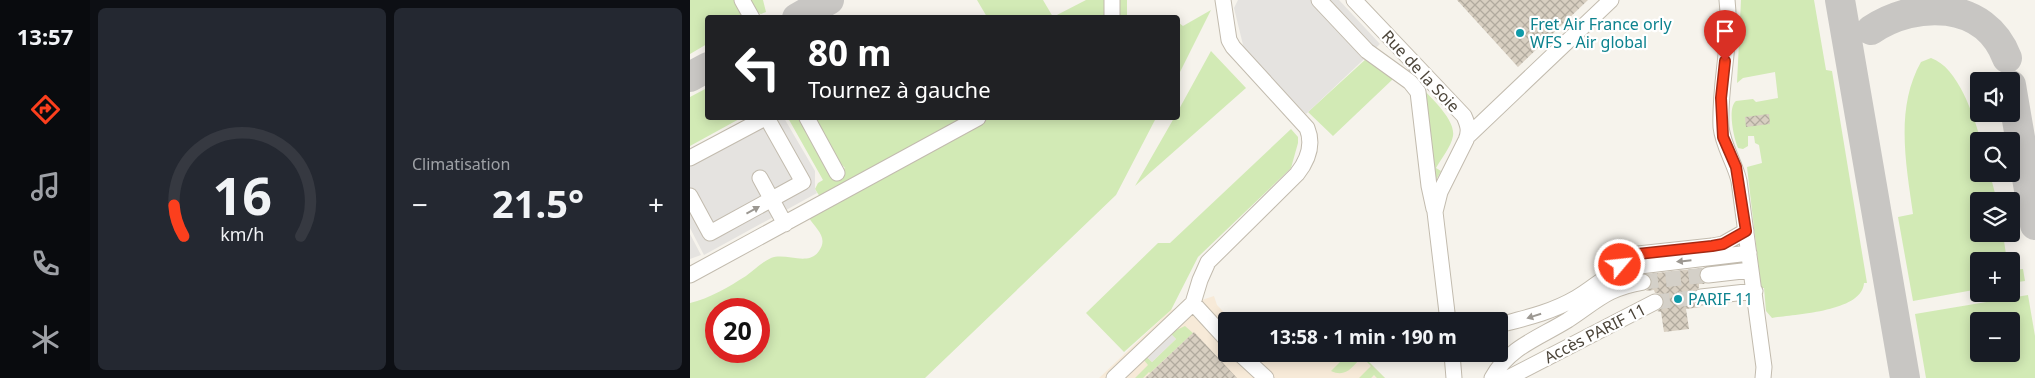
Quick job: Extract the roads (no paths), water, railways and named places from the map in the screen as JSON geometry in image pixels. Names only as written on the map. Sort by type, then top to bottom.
[{"type":"street","points":[[742,0],[750,15]]},
{"type":"street","points":[[1112,0],[1112,15]]},
{"type":"street","points":[[1114,378],[1193,303],[1203,270],[1208,262],[1297,174],[1305,164],[1310,150],[1310,136],[1307,128],[1232,47],[1229,40],[1223,0]]},
{"type":"street","points":[[1319,0],[1367,50],[1410,82],[1418,92],[1447,312]]},
{"type":"street","name":"Rue de la Soie","points":[[1354,0],[1464,116],[1468,125],[1468,134]]},
{"type":"street","points":[[1435,212],[1440,192],[1468,134],[1611,0]]},
{"type":"street","points":[[1728,0],[1727,43],[1721,98],[1721,126],[1723,137],[1736,167],[1739,181],[1764,367],[1763,378]]},
{"type":"street","points":[[690,158],[762,120]]},
{"type":"street","points":[[690,196],[710,233],[803,182],[767,120]]},
{"type":"street","points":[[808,120],[837,173]]},
{"type":"street","points":[[690,275],[974,120]]},
{"type":"street","points":[[760,178],[785,224]]},
{"type":"street","points":[[1508,322],[1588,298],[1629,258],[1638,254],[1723,244],[1746,231]]},
{"type":"street","points":[[1614,272],[1631,267],[1750,253]]},
{"type":"street","points":[[1708,275],[1751,270]]},
{"type":"street","name":"Accès PARIF 11","points":[[1492,378],[1507,357],[1515,350],[1568,320],[1588,298],[1622,285],[1643,282]]},
{"type":"street","points":[[1701,296],[1754,290]]},
{"type":"street","name":"Accès PARIF 11","points":[[1508,378],[1655,302]]},
{"type":"street","points":[[1193,303],[1218,330]]},
{"type":"street","points":[[1249,362],[1266,378]]},
{"type":"street","points":[[1453,362],[1454,378]]},
{"type":"tunnel","points":[[1643,282],[1708,275]]},
{"type":"tunnel","points":[[1655,302],[1701,297]]},
{"type":"place","name":"Fret Air France orly WFS - Air global","points":[[1520,33]]},
{"type":"place","name":"PARIF 11","points":[[1678,299]]}]
